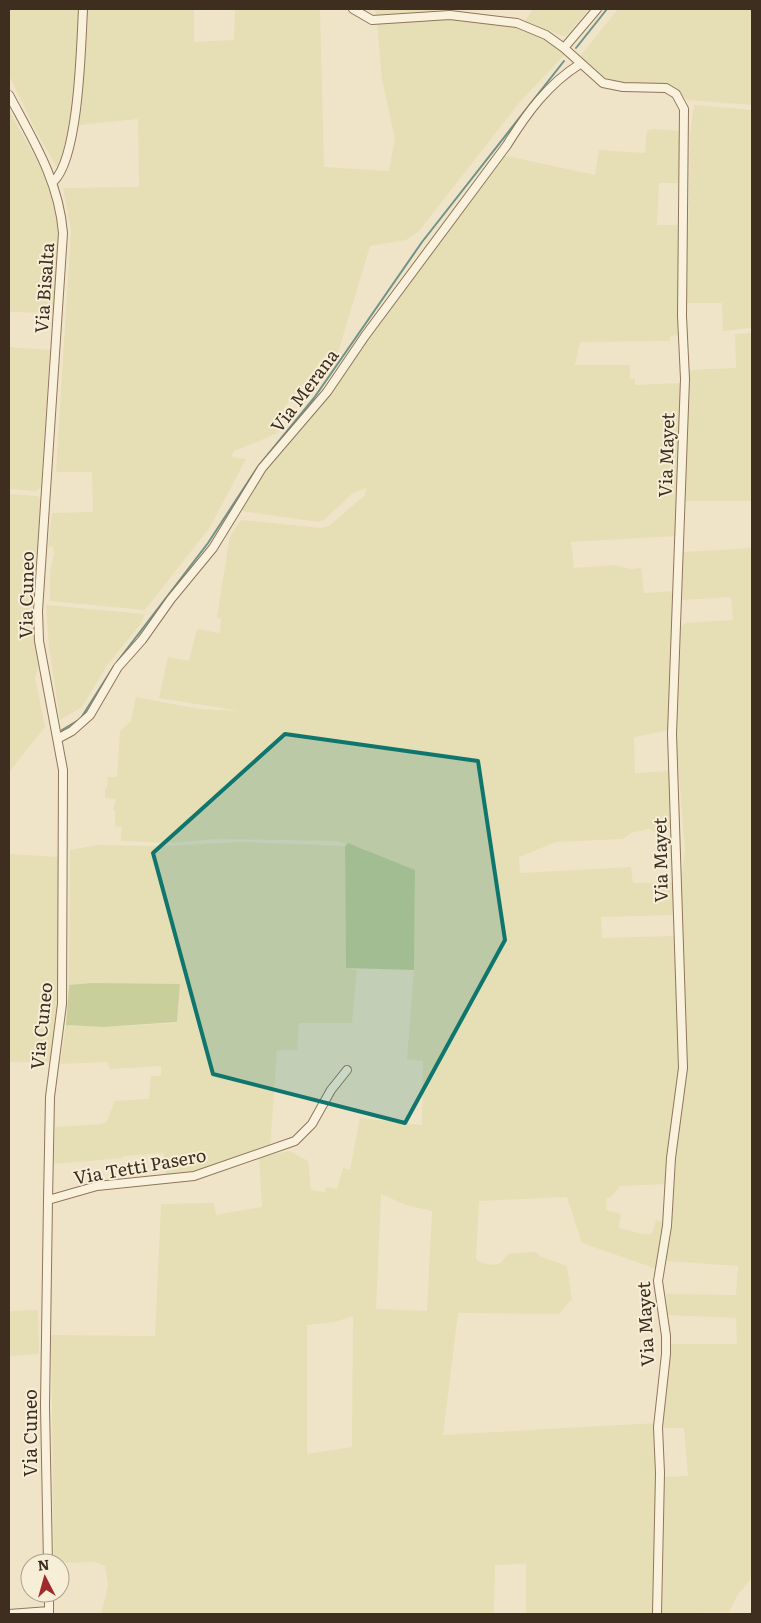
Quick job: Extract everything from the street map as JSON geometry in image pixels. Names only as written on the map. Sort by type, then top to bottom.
[{"type":"street","points":[[54,181],[59,176],[74,123],[83,9]]},
{"type":"street","points":[[353,9],[372,20],[450,15],[502,20],[536,29],[564,48],[580,64]]},
{"type":"street","points":[[564,48],[597,9]]},
{"type":"street","name":"Via Mayet","points":[[580,64],[603,83],[623,87],[666,88],[676,94],[683,104],[684,379],[672,734],[683,1068],[672,1158],[667,1226],[658,1281],[666,1336],[666,1354],[658,1427],[660,1473],[657,1614]]},
{"type":"street","name":"Via Merana","points":[[59,738],[72,731],[90,715],[118,667],[142,640],[171,599],[213,548],[262,468],[327,392],[365,336],[507,144],[525,115],[555,82],[580,64]]},
{"type":"street","name":"Via Bisalta","points":[[9,95],[54,181],[60,201],[64,233],[46,495]]},
{"type":"street","name":"Via Cuneo","points":[[46,495],[38,612],[39,634],[59,738],[63,770],[62,1004],[50,1097],[48,1200],[45,1406],[48,1553]]},
{"type":"street","name":"Via Tetti Pasero","points":[[48,1200],[97,1186],[194,1176],[295,1141],[312,1124],[331,1090],[348,1070]]},
{"type":"street","points":[[9,1614],[49,1613]]},
{"type":"highlighted area","points":[[285,734],[478,761],[505,940],[405,1123],[213,1074],[153,853]]},
{"type":"shaded area","points":[[9,9],[81,9],[73,116],[60,167],[56,166],[36,131],[9,75]]},
{"type":"shaded area","points":[[87,9],[194,9],[194,42],[234,40],[235,9],[320,9],[324,167],[389,171],[395,139],[382,79],[377,23],[452,17],[509,23],[539,33],[566,53],[519,103],[419,231],[406,240],[370,246],[337,356],[325,356],[269,427],[280,430],[276,434],[234,451],[231,457],[246,459],[210,527],[145,610],[50,601],[50,572],[54,554],[53,546],[48,547],[52,513],[93,512],[92,472],[56,472],[71,229],[63,188],[139,187],[138,119],[79,125]]},
{"type":"shaded area","points":[[375,9],[445,9],[441,12],[376,18]]},
{"type":"shaded area","points":[[533,9],[589,9],[566,36],[563,36],[525,21]]},
{"type":"shaded area","points":[[618,9],[752,9],[752,105],[688,100],[671,87],[622,84],[601,76],[578,59]]},
{"type":"shaded area","points":[[694,105],[752,110],[752,328],[723,331],[722,303],[687,303],[690,134]]},
{"type":"shaded area","points":[[9,110],[49,183],[58,211],[59,247],[53,313],[9,312]]},
{"type":"shaded area","points":[[653,129],[681,131],[681,183],[659,183],[657,225],[680,225],[680,335],[670,336],[670,341],[580,342],[575,365],[630,365],[630,379],[635,379],[635,385],[681,383],[677,536],[571,542],[574,568],[614,565],[631,569],[641,568],[644,593],[676,591],[669,728],[666,731],[634,737],[635,773],[671,771],[674,830],[665,826],[661,834],[648,829],[631,833],[623,839],[556,842],[519,857],[520,873],[631,867],[633,883],[673,882],[673,915],[601,917],[602,938],[674,936],[679,1071],[667,1184],[620,1186],[611,1197],[607,1198],[606,1210],[621,1214],[619,1228],[643,1234],[652,1234],[656,1220],[664,1223],[657,1267],[654,1268],[582,1243],[567,1197],[479,1201],[476,1259],[482,1263],[493,1265],[501,1263],[508,1254],[535,1252],[541,1257],[567,1266],[572,1299],[559,1314],[458,1313],[443,1435],[657,1423],[656,1614],[526,1614],[526,1564],[495,1565],[494,1614],[101,1614],[108,1585],[105,1566],[95,1562],[70,1563],[70,1553],[54,1553],[51,1335],[155,1336],[161,1204],[214,1203],[216,1215],[262,1207],[259,1157],[290,1151],[308,1161],[311,1190],[325,1192],[326,1187],[337,1189],[343,1168],[350,1170],[360,1118],[422,1125],[423,1061],[407,1059],[414,970],[415,870],[379,857],[363,848],[336,841],[217,839],[173,843],[121,841],[122,827],[115,826],[115,810],[113,810],[116,799],[105,798],[108,777],[117,777],[120,731],[131,721],[136,697],[199,709],[240,711],[159,698],[168,657],[189,661],[197,629],[220,633],[221,619],[217,617],[230,536],[241,520],[321,528],[329,526],[365,495],[366,488],[352,494],[325,519],[318,522],[241,511],[266,468],[306,424],[381,316],[502,155],[595,175],[599,150],[645,153],[647,131]],"holes":[[[381,1194],[406,1205],[432,1211],[427,1311],[376,1309]],[[353,1316],[352,1447],[307,1454],[307,1325],[335,1322]]]},
{"type":"shaded area","points":[[752,333],[752,501],[684,501],[687,370],[736,368],[735,334]]},
{"type":"shaded area","points":[[9,347],[50,350],[41,487],[37,491],[9,489]]},
{"type":"shaded area","points":[[9,494],[38,496],[41,501],[35,611],[38,667],[35,678],[45,727],[9,772]]},
{"type":"shaded area","points":[[752,548],[752,1578],[738,1594],[729,1612],[662,1614],[665,1477],[688,1476],[684,1428],[663,1428],[671,1344],[737,1344],[736,1318],[668,1315],[666,1294],[736,1295],[738,1266],[666,1261],[672,1217],[677,1142],[687,1064],[682,953],[682,874],[685,851],[676,738],[681,627],[685,623],[733,620],[731,597],[682,600],[683,552]]},
{"type":"shaded area","points":[[46,605],[145,614],[140,625],[107,665],[82,707],[60,720],[49,647]]},
{"type":"shaded area","points":[[242,842],[345,846],[346,968],[357,970],[352,1023],[299,1023],[297,1050],[277,1050],[270,1149],[201,1172],[165,1176],[164,1153],[54,1164],[55,1127],[102,1124],[107,1121],[115,1101],[149,1099],[151,1076],[161,1076],[161,1066],[110,1069],[107,1062],[60,1064],[66,1025],[103,1027],[177,1023],[180,985],[69,985],[70,850],[98,845],[161,846]]},
{"type":"shaded area","points":[[9,854],[59,857],[59,991],[50,1062],[9,1062]]},
{"type":"shaded area","points":[[38,1310],[39,1354],[9,1356],[9,1311]]},
{"type":"green space","points":[[348,843],[415,870],[414,970],[346,968],[345,846]]},
{"type":"green space","points":[[92,983],[180,984],[177,1022],[103,1027],[66,1025],[69,985]]},
{"type":"waterway","points":[[576,48],[607,9]]},
{"type":"waterway","points":[[117,662],[208,543],[257,468],[314,398],[422,242],[564,61]]},
{"type":"waterway","points":[[81,718],[114,666]]},
{"type":"waterway","points":[[62,730],[77,721]]}]
